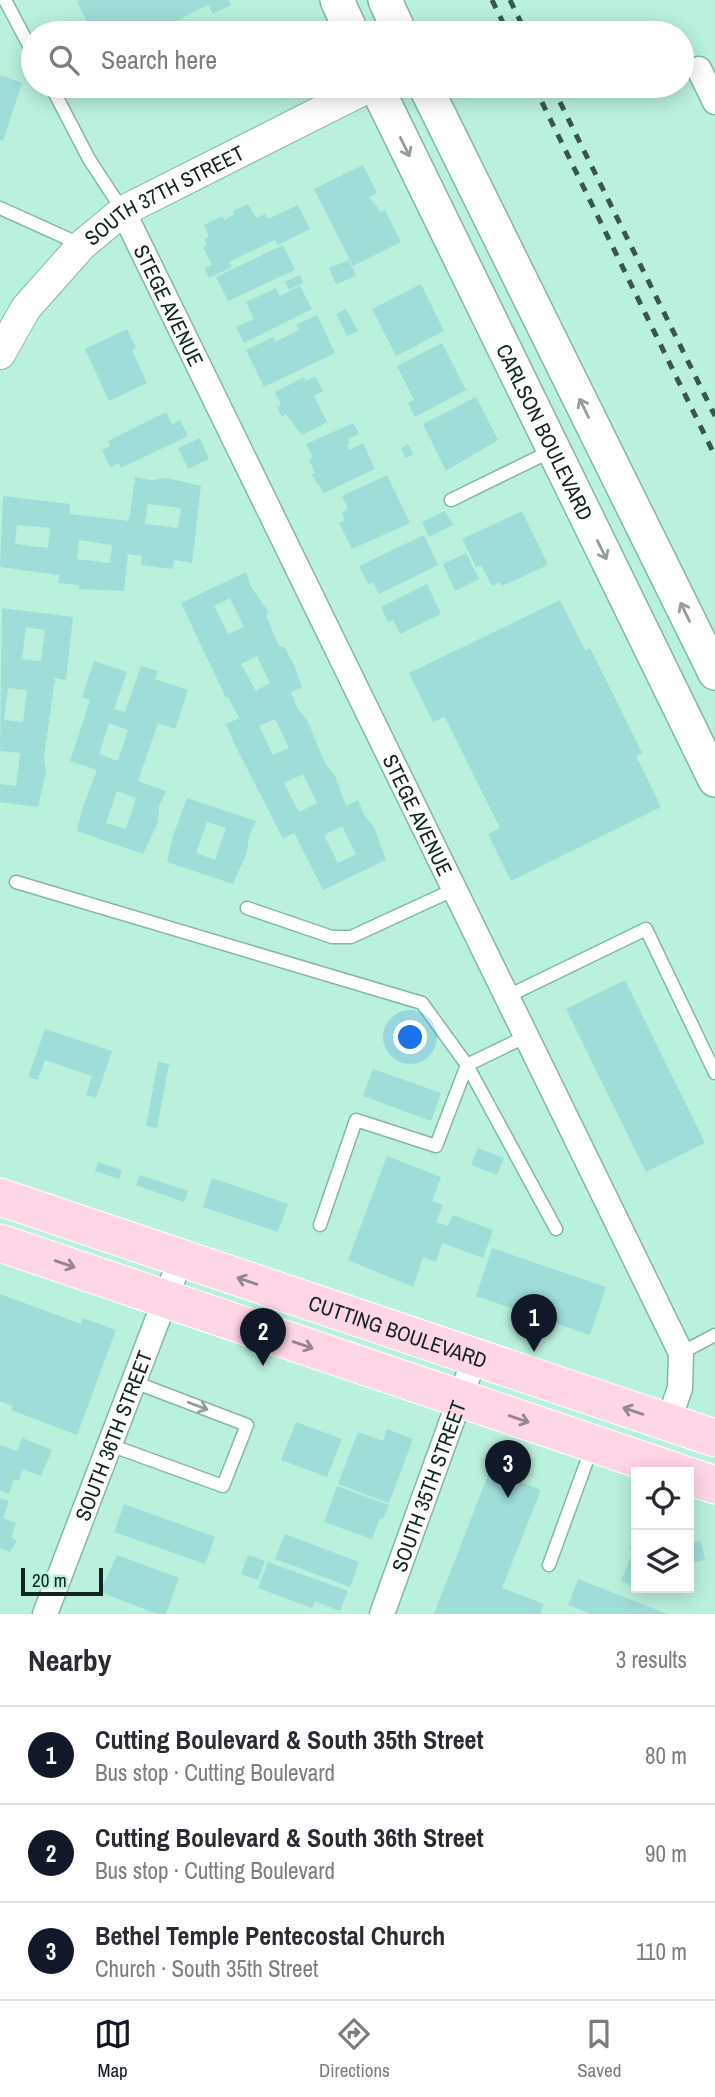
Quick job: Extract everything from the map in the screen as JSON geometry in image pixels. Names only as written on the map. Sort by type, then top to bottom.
[{"type":"main road","points":[[337,0],[347,21]]},
{"type":"main road","points":[[384,0],[394,21]]},
{"type":"main road","name":"CARLSON BOULEVARD","points":[[379,98],[715,780]]},
{"type":"main road","points":[[431,98],[715,673]]},
{"type":"main road","name":"CUTTING BOULEVARD","points":[[0,1197],[715,1438]]},
{"type":"main road","name":"CUTTING BOULEVARD","points":[[0,1243],[662,1467]]},
{"type":"main road","points":[[694,1478],[715,1485]]},
{"type":"street","points":[[699,69],[715,102]]},
{"type":"street","name":"SOUTH 37TH STREET","points":[[0,354],[26,308],[82,245],[123,211],[349,98]]},
{"type":"street","name":"STEGE AVENUE","points":[[123,211],[681,1353],[680,1388],[668,1423]]},
{"type":"street","name":"SOUTH 36TH STREET","points":[[45,1614],[181,1258]]},
{"type":"street","name":"SOUTH 35TH STREET","points":[[382,1614],[475,1357]]},
{"type":"lane","points":[[5,0],[21,30]]},
{"type":"lane","points":[[57,98],[89,159],[123,211]]},
{"type":"lane","points":[[0,208],[82,245]]},
{"type":"lane","points":[[451,500],[554,450]]},
{"type":"lane","points":[[16,882],[422,1003],[467,1065],[556,1229]]},
{"type":"lane","points":[[247,908],[332,937],[351,937],[453,890]]},
{"type":"lane","points":[[506,997],[646,929],[715,1073]]},
{"type":"lane","points":[[320,1225],[356,1120],[436,1146],[467,1065],[525,1037]]},
{"type":"lane","points":[[681,1353],[715,1335]]},
{"type":"lane","points":[[110,1445],[223,1486],[247,1425],[134,1382]]},
{"type":"lane","points":[[549,1565],[594,1444]]},
{"type":"building","points":[[229,0],[231,5],[213,14],[208,5],[176,21],[87,21],[77,2]]},
{"type":"building","points":[[0,75],[21,83],[21,86],[3,141],[0,140]]},
{"type":"building","points":[[363,165],[377,193],[369,197],[381,212],[385,210],[401,242],[353,266],[314,189]]},
{"type":"building","points":[[248,204],[256,218],[265,214],[268,219],[298,205],[310,229],[278,245],[275,240],[229,262],[232,267],[209,278],[205,268],[212,265],[203,247],[207,245],[204,239],[209,237],[204,225],[222,216],[224,220],[235,214],[233,211]]},
{"type":"building","points":[[283,245],[295,270],[228,301],[216,277]]},
{"type":"building","points":[[349,260],[356,276],[336,284],[329,268]]},
{"type":"building","points":[[300,275],[303,283],[289,290],[285,282]]},
{"type":"building","points":[[421,284],[444,331],[396,356],[372,309]]},
{"type":"building","points":[[300,286],[312,309],[244,343],[236,327],[254,319],[246,302],[276,288],[280,296]]},
{"type":"building","points":[[346,309],[358,331],[347,336],[336,314]]},
{"type":"building","points":[[317,315],[335,353],[264,387],[246,350],[273,337],[275,342],[299,330],[296,325]]},
{"type":"building","points":[[127,329],[136,348],[132,350],[147,383],[109,401],[85,349]]},
{"type":"building","points":[[442,343],[466,390],[415,417],[408,403],[414,400],[397,366]]},
{"type":"building","points":[[315,376],[323,391],[314,396],[327,422],[302,435],[286,414],[282,417],[277,407],[281,405],[275,392],[304,377],[306,381]]},
{"type":"building","points":[[476,397],[498,440],[446,471],[423,424]]},
{"type":"building","points":[[166,412],[172,424],[180,420],[188,436],[121,468],[119,463],[110,467],[102,450],[110,446],[108,441]]},
{"type":"building","points":[[353,423],[359,434],[348,439],[349,450],[363,443],[375,469],[324,493],[311,474],[315,473],[309,459],[313,457],[306,444]]},
{"type":"building","points":[[200,438],[209,459],[188,469],[178,448]]},
{"type":"building","points":[[408,444],[413,454],[406,458],[401,448]]},
{"type":"building","points":[[387,475],[410,523],[352,549],[339,523],[345,520],[342,512],[348,509],[342,496]]},
{"type":"building","points":[[135,477],[151,480],[167,478],[201,486],[192,563],[174,560],[173,569],[141,565],[142,556],[128,554],[124,591],[79,589],[79,585],[58,583],[59,575],[0,567],[3,496],[70,504],[70,514],[129,521]],"holes":[[[148,504],[181,508],[178,528],[145,524]],[[17,525],[50,528],[48,548],[15,544]],[[79,540],[112,545],[110,563],[77,559]]]},
{"type":"building","points":[[445,511],[453,525],[429,537],[422,522]]},
{"type":"building","points":[[522,511],[548,565],[502,586],[500,582],[492,586],[481,565],[476,567],[462,539]]},
{"type":"building","points":[[424,535],[438,565],[379,594],[373,582],[369,585],[359,566]]},
{"type":"building","points":[[466,553],[479,579],[455,591],[443,564]]},
{"type":"building","points":[[246,572],[251,587],[268,611],[266,616],[279,646],[285,648],[294,665],[302,687],[291,692],[297,708],[307,720],[325,763],[335,776],[346,806],[358,800],[364,815],[374,827],[386,860],[323,890],[294,833],[283,839],[234,743],[226,724],[239,718],[228,697],[226,698],[181,603]],"holes":[[[230,598],[244,627],[228,634],[214,606]],[[257,656],[270,683],[256,691],[241,664]],[[275,719],[289,748],[273,755],[259,726]],[[303,774],[317,803],[299,812],[284,783]],[[342,826],[356,854],[338,863],[324,835]]]},
{"type":"building","points":[[427,584],[441,614],[400,634],[393,620],[388,622],[381,607]]},
{"type":"building","points":[[560,600],[585,650],[590,648],[642,753],[636,756],[661,807],[511,881],[488,834],[500,828],[445,717],[433,722],[409,673]]},
{"type":"building","points":[[2,608],[73,617],[66,680],[55,678],[44,757],[46,772],[38,807],[0,802],[0,784],[16,786],[20,753],[0,751]],"holes":[[[26,627],[45,630],[41,661],[22,659]],[[8,688],[27,690],[23,722],[4,720]]]},
{"type":"building","points":[[94,661],[127,672],[114,709],[125,712],[141,666],[158,671],[155,679],[188,690],[175,729],[158,723],[138,781],[166,791],[159,806],[158,822],[143,854],[77,831],[82,809],[97,770],[70,761],[90,700],[82,697]],"holes":[[[109,723],[128,730],[118,761],[99,754]],[[117,791],[136,798],[126,829],[106,823]]]},
{"type":"building","points":[[187,798],[256,821],[249,836],[247,852],[233,884],[167,862]],"holes":[[[207,822],[226,828],[215,860],[196,853]]]},
{"type":"building","points":[[625,980],[705,1143],[646,1172],[566,1009]]},
{"type":"building","points":[[45,1029],[112,1051],[96,1098],[86,1095],[92,1076],[45,1060],[38,1080],[28,1077]]},
{"type":"building","points":[[158,1062],[169,1064],[157,1128],[146,1126]]},
{"type":"building","points":[[373,1069],[441,1093],[431,1121],[363,1096]]},
{"type":"building","points":[[478,1148],[504,1158],[497,1175],[471,1165]]},
{"type":"building","points":[[387,1156],[441,1177],[432,1201],[443,1205],[436,1222],[448,1226],[453,1215],[493,1230],[483,1258],[442,1243],[436,1262],[423,1257],[413,1287],[348,1260]]},
{"type":"building","points":[[98,1162],[122,1170],[119,1179],[95,1171]]},
{"type":"building","points":[[140,1175],[188,1191],[184,1202],[136,1185]]},
{"type":"building","points":[[212,1178],[288,1204],[278,1232],[203,1207]]},
{"type":"building","points":[[492,1248],[606,1287],[590,1335],[476,1296]]},
{"type":"building","points":[[0,1294],[81,1324],[83,1318],[116,1330],[77,1435],[11,1410],[13,1406],[0,1401]]},
{"type":"building","points":[[296,1422],[342,1439],[327,1477],[281,1460]]},
{"type":"building","points":[[387,1429],[413,1439],[389,1503],[338,1484],[358,1432],[383,1441]]},
{"type":"building","points":[[22,1438],[52,1450],[41,1476],[23,1469],[19,1481],[14,1479],[9,1494],[0,1490],[0,1445],[17,1451]]},
{"type":"building","points":[[490,1470],[541,1490],[502,1588],[544,1604],[540,1614],[434,1614]]},
{"type":"building","points":[[337,1486],[389,1505],[383,1519],[380,1518],[372,1539],[324,1522]]},
{"type":"building","points":[[0,1498],[9,1501],[3,1518],[16,1523],[11,1537],[17,1541],[10,1552],[0,1548]]},
{"type":"building","points":[[124,1504],[215,1537],[205,1564],[114,1532]]},
{"type":"building","points":[[285,1534],[359,1562],[350,1587],[275,1559]]},
{"type":"building","points":[[701,1541],[705,1560],[694,1562],[694,1542]]},
{"type":"building","points":[[117,1555],[179,1578],[166,1614],[157,1614],[100,1592]]},
{"type":"building","points":[[248,1555],[265,1561],[258,1580],[241,1574]]},
{"type":"building","points":[[631,1556],[631,1585],[621,1581]]},
{"type":"building","points":[[268,1562],[348,1591],[340,1611],[315,1601],[312,1608],[258,1588]]},
{"type":"building","points":[[578,1579],[668,1614],[591,1614],[568,1605]]},
{"type":"railway","points":[[492,0],[502,21]]},
{"type":"railway","points":[[510,0],[520,21]]},
{"type":"railway","points":[[540,98],[715,456]]},
{"type":"railway","points":[[558,98],[715,416]]},
{"type":"place","name":"Cutting Boulevard & South 35th Street","points":[[534,1352]]},
{"type":"place","name":"Cutting Boulevard & South 36th Street","points":[[263,1366]]},
{"type":"place","name":"Bethel Temple Pentecostal Church","points":[[508,1498]]}]
